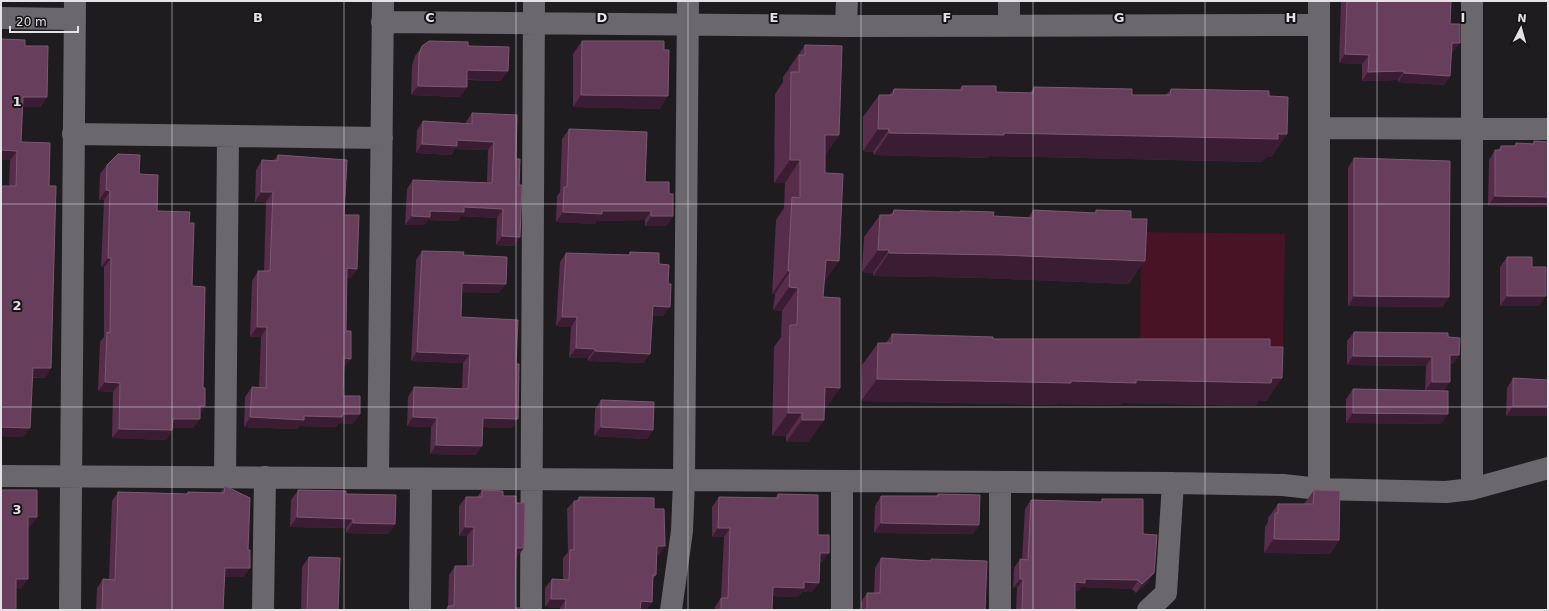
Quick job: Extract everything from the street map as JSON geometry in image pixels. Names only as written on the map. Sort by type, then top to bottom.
[{"type":"street","points":[[378,478],[383,1]]},
{"type":"street","points":[[673,605],[682,531],[684,481],[688,1]]},
{"type":"street","points":[[846,26],[847,1]]},
{"type":"street","points":[[1009,1],[1009,25]]},
{"type":"street","points":[[1319,1],[1319,489]]},
{"type":"street","points":[[1472,1],[1472,489]]},
{"type":"street","points":[[1,18],[74,10],[70,610]]},
{"type":"street","points":[[382,22],[534,12],[688,24],[846,26],[1318,25]]},
{"type":"street","points":[[531,610],[533,480],[534,12]]},
{"type":"street","points":[[1319,128],[1548,129]]},
{"type":"street","points":[[73,134],[382,138]]},
{"type":"street","points":[[225,477],[228,137]]},
{"type":"street","points":[[1,476],[1173,483],[1283,485],[1319,489],[1446,492],[1472,489],[1548,468]]},
{"type":"street","points":[[263,610],[265,478]]},
{"type":"street","points":[[420,610],[421,479]]},
{"type":"street","points":[[842,482],[842,610]]},
{"type":"street","points":[[1000,483],[1000,610]]},
{"type":"street","points":[[1148,610],[1166,594],[1173,483]]},
{"type":"shaded area","points":[[1141,232],[1285,234],[1283,349],[1140,347]]},
{"type":"building","points":[[1347,1],[1451,1],[1450,24],[1460,24],[1460,43],[1452,43],[1450,76],[1404,73],[1404,71],[1368,72],[1369,55],[1345,54]]},
{"type":"building","points":[[1,39],[25,40],[25,46],[48,46],[47,97],[23,97],[21,142],[50,143],[49,186],[56,186],[51,368],[33,368],[30,428],[1,427],[1,186],[16,186],[17,151],[1,150]]},
{"type":"building","points":[[429,41],[468,42],[468,46],[509,47],[508,71],[467,70],[467,87],[418,86],[419,55],[422,46]]},
{"type":"building","points":[[582,41],[664,41],[664,50],[669,50],[668,96],[581,95]]},
{"type":"building","points":[[805,45],[842,46],[839,135],[825,135],[825,173],[843,174],[839,261],[826,260],[823,297],[840,298],[840,388],[825,387],[824,420],[802,420],[802,413],[788,413],[790,325],[797,325],[798,288],[789,287],[790,271],[788,271],[792,197],[800,198],[800,160],[790,160],[791,72],[799,72],[799,55],[805,55]]},
{"type":"building","points":[[962,86],[996,86],[996,92],[1033,93],[1034,87],[1132,89],[1132,95],[1170,95],[1171,89],[1269,91],[1269,96],[1288,97],[1287,134],[1278,134],[1278,139],[1004,133],[1004,135],[889,133],[889,129],[878,129],[879,95],[893,95],[894,89],[962,90]]},
{"type":"building","points":[[472,113],[517,115],[516,159],[520,159],[519,185],[522,185],[520,237],[502,236],[503,209],[464,207],[464,212],[430,211],[430,217],[412,216],[413,180],[492,183],[494,142],[457,140],[457,146],[422,144],[423,121],[472,124]]},
{"type":"building","points":[[569,129],[647,132],[645,182],[669,182],[669,194],[673,194],[673,216],[651,216],[651,211],[602,211],[602,214],[563,212],[564,187],[567,187]]},
{"type":"building","points":[[1534,141],[1548,142],[1548,197],[1495,196],[1495,150],[1501,150],[1501,146],[1516,146],[1516,143],[1534,144]]},
{"type":"building","points":[[118,154],[140,155],[139,174],[158,175],[157,211],[190,212],[189,223],[194,223],[192,286],[205,287],[203,388],[205,388],[205,406],[200,406],[200,419],[173,419],[172,430],[119,429],[120,383],[105,382],[107,332],[110,333],[111,258],[108,258],[110,191],[106,190],[107,165]]},
{"type":"building","points":[[278,155],[347,160],[344,215],[359,215],[357,269],[347,268],[346,331],[351,331],[351,359],[344,358],[343,396],[360,396],[360,414],[343,414],[342,417],[304,416],[304,420],[250,417],[252,387],[266,388],[267,327],[257,327],[258,271],[270,271],[273,192],[261,192],[262,160],[278,161]]},
{"type":"building","points":[[1354,158],[1450,161],[1449,297],[1354,296]]},
{"type":"building","points":[[894,210],[994,212],[993,216],[1033,218],[1033,210],[1096,213],[1096,210],[1131,211],[1131,219],[1147,219],[1145,261],[1001,255],[889,253],[889,250],[878,250],[880,215],[893,215]]},
{"type":"building","points":[[422,251],[464,252],[463,255],[507,257],[506,284],[462,283],[461,317],[518,320],[516,364],[519,364],[518,419],[483,418],[482,446],[436,445],[437,418],[413,417],[414,387],[468,389],[470,354],[417,352]]},
{"type":"building","points":[[630,252],[659,253],[659,264],[669,265],[668,284],[671,284],[670,307],[653,306],[650,354],[595,351],[595,349],[576,348],[577,317],[562,317],[566,253],[630,255]]},
{"type":"building","points":[[1507,257],[1532,257],[1532,267],[1546,267],[1546,296],[1507,296]]},
{"type":"building","points":[[1354,332],[1448,333],[1448,337],[1460,338],[1459,355],[1450,355],[1450,382],[1432,382],[1432,357],[1353,356]]},
{"type":"building","points":[[892,334],[993,337],[993,339],[1270,339],[1270,347],[1283,347],[1282,378],[1272,378],[1271,383],[1136,380],[1136,383],[1071,381],[1071,383],[877,379],[878,343],[892,343]]},
{"type":"building","points":[[1513,378],[1548,380],[1548,406],[1513,406]]},
{"type":"building","points":[[1353,389],[1448,391],[1448,414],[1353,413]]},
{"type":"building","points":[[601,400],[654,402],[653,430],[601,427]]},
{"type":"building","points":[[225,486],[250,498],[248,550],[250,550],[250,568],[225,568],[223,610],[102,610],[103,579],[115,580],[118,492],[188,494],[188,492],[224,493]]},
{"type":"building","points":[[1,490],[37,490],[37,517],[28,517],[28,579],[16,579],[16,610],[1,610]]},
{"type":"building","points":[[298,490],[346,491],[346,494],[396,495],[395,524],[353,523],[353,519],[297,517]]},
{"type":"building","points":[[482,490],[503,491],[503,496],[516,496],[516,503],[525,503],[524,548],[516,548],[515,608],[523,608],[523,610],[448,610],[448,606],[454,606],[455,566],[473,566],[474,527],[465,527],[466,497],[482,497]]},
{"type":"building","points":[[1314,490],[1340,491],[1339,540],[1274,539],[1275,513],[1278,513],[1278,504],[1313,504]]},
{"type":"building","points":[[778,494],[818,495],[818,535],[829,535],[829,553],[820,553],[819,583],[804,582],[804,588],[773,587],[772,610],[721,610],[721,598],[728,598],[730,528],[718,528],[719,497],[778,498]]},
{"type":"building","points":[[938,494],[980,495],[979,525],[881,523],[881,496],[938,496]]},
{"type":"building","points":[[579,497],[654,498],[654,509],[664,509],[665,546],[657,546],[656,575],[653,575],[652,602],[641,601],[640,610],[565,610],[566,599],[551,599],[552,579],[569,580],[570,550],[574,550],[574,501],[579,501]]},
{"type":"building","points":[[1102,499],[1143,499],[1143,534],[1157,535],[1154,573],[1142,584],[1138,580],[1085,579],[1085,583],[1075,582],[1075,610],[1022,610],[1023,579],[1020,579],[1020,559],[1028,560],[1031,500],[1102,502]]},
{"type":"building","points":[[309,557],[340,558],[338,610],[307,610]]},
{"type":"building","points":[[881,558],[931,561],[931,559],[987,561],[985,610],[867,610],[867,593],[880,593]]}]
